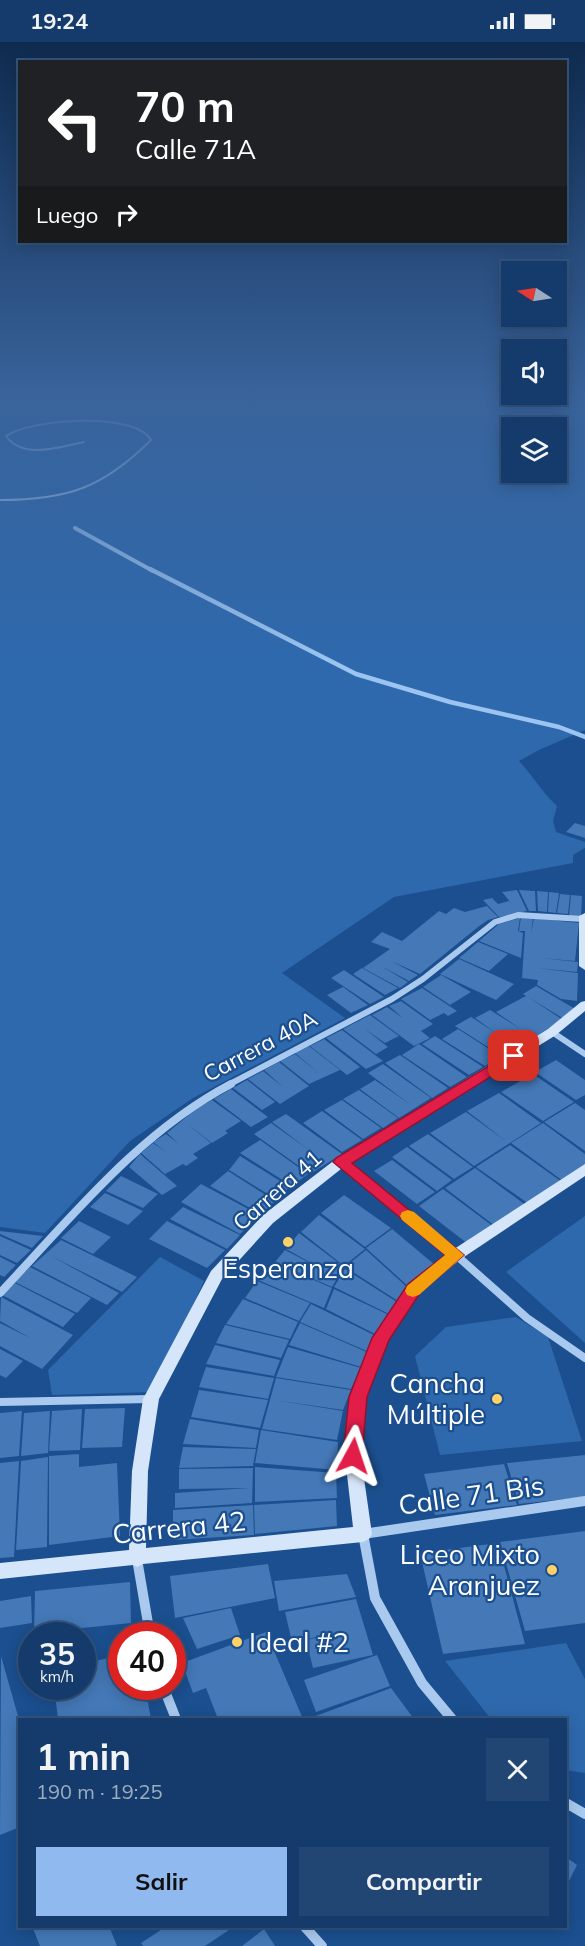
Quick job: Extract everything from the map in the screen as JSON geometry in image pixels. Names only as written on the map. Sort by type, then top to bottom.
[{"type":"street","name":"Carrera 40A","points":[[0,1293],[139,1147],[206,1097],[392,999],[423,979],[495,922],[518,915],[584,917],[585,966]]},
{"type":"street","name":"Carrera 41","points":[[137,1559],[140,1471],[151,1399],[185,1330],[216,1275],[268,1219],[341,1162],[552,1032],[585,1005]]},
{"type":"street","points":[[552,1032],[585,1054]]},
{"type":"street","points":[[341,1162],[456,1255],[527,1318],[585,1358]]},
{"type":"street","points":[[451,1718],[422,1683],[375,1598],[363,1534],[353,1456],[358,1397],[381,1338],[414,1289],[456,1255],[585,1169]]},
{"type":"street","points":[[0,1402],[151,1399]]},
{"type":"street","name":"Calle 71 Bis","points":[[363,1534],[585,1501]]},
{"type":"street","name":"Carrera 42","points":[[0,1571],[137,1559],[363,1534]]},
{"type":"street","points":[[137,1559],[148,1622]]},
{"type":"street","points":[[169,1700],[176,1718]]},
{"type":"street","points":[[567,1804],[585,1814]]},
{"type":"street","points":[[306,1928],[322,1946]]},
{"type":"lane","points":[[0,500],[59,497],[89,485]]},
{"type":"shaded area","points":[[0,485],[585,485],[585,730],[519,761],[557,806],[553,821],[556,832],[585,842],[585,848],[573,855],[573,863],[394,897],[282,973],[345,1018],[193,1098],[130,1141],[45,1233],[0,1227]]},
{"type":"shaded area","points":[[585,1216],[585,1343],[506,1272]]},
{"type":"shaded area","points":[[160,1257],[204,1281],[153,1392],[52,1395],[48,1370]]},
{"type":"shaded area","name":"Cancha Múltiple","points":[[516,1317],[548,1337],[582,1441],[440,1455],[415,1356],[446,1327]]},
{"type":"shaded area","points":[[566,1643],[585,1679],[585,1773],[567,1770],[567,1718],[490,1718],[445,1661]]},
{"type":"building","points":[[575,823],[585,826],[585,838],[566,832]]},
{"type":"building","points":[[517,890],[527,911],[499,917],[483,900],[492,898],[498,904],[509,901],[515,908],[502,892]]},
{"type":"building","points":[[519,890],[535,891],[536,911],[529,911]]},
{"type":"building","points":[[537,891],[548,892],[547,912],[538,911]]},
{"type":"building","points":[[549,892],[559,893],[556,913],[548,912]]},
{"type":"building","points":[[560,894],[570,895],[568,914],[557,913]]},
{"type":"building","points":[[571,895],[582,896],[581,917],[569,916]]},
{"type":"building","points":[[487,906],[498,917],[478,927],[420,974],[391,961],[418,975],[409,981],[381,966],[408,982],[400,988],[363,968],[390,949],[371,942],[382,932],[402,941],[439,911],[446,914],[454,908],[465,912]]},
{"type":"building","points":[[521,917],[533,918],[531,933],[534,918],[579,923],[575,961],[541,958],[578,962],[577,972],[536,968],[578,973],[577,1001],[561,999],[537,985],[538,980],[522,978],[525,931],[519,931]]},
{"type":"building","points":[[520,918],[518,931],[523,933],[521,958],[479,941],[499,924]]},
{"type":"building","points":[[478,942],[508,954],[489,971],[459,958]]},
{"type":"building","points":[[459,959],[514,984],[496,1000],[440,974]]},
{"type":"building","points":[[362,968],[398,988],[385,995],[353,974]]},
{"type":"building","points":[[344,970],[384,997],[370,1004],[331,978]]},
{"type":"building","points":[[441,975],[471,992],[450,1005],[423,987]]},
{"type":"building","points":[[536,986],[577,1010],[564,1019],[528,997],[563,1020],[502,1056],[455,1026],[471,1017],[496,1033],[475,1018],[490,1010],[519,1028],[496,1012],[526,996],[523,994]]},
{"type":"building","points":[[343,987],[368,1005],[351,1013],[327,995]]},
{"type":"building","points":[[422,988],[457,1011],[448,1016],[444,1013],[430,1020],[401,999]]},
{"type":"building","points":[[401,1001],[433,1024],[421,1031],[430,1038],[414,1046],[372,1015],[387,1007],[403,1018],[389,1006]]},
{"type":"building","points":[[370,1015],[399,1036],[385,1043],[365,1029],[388,1047],[376,1054],[343,1029]]},
{"type":"building","points":[[458,1029],[500,1056],[485,1066],[442,1039]]},
{"type":"building","points":[[342,1030],[383,1061],[366,1069],[326,1038]]},
{"type":"building","points":[[435,1036],[483,1067],[469,1075],[422,1044]]},
{"type":"building","points":[[324,1039],[360,1067],[347,1075],[310,1046]]},
{"type":"building","points":[[419,1044],[467,1077],[450,1087],[402,1055]]},
{"type":"building","points":[[309,1046],[340,1070],[309,1084],[280,1061],[295,1054],[320,1074],[295,1053]]},
{"type":"building","points":[[400,1055],[448,1088],[432,1098],[385,1063]]},
{"type":"building","points":[[556,1060],[585,1080],[585,1095],[576,1100],[535,1072]]},
{"type":"building","points":[[279,1062],[309,1086],[280,1104],[248,1079],[263,1071],[283,1087],[264,1070]]},
{"type":"building","points":[[383,1064],[431,1098],[399,1118],[360,1089],[375,1080],[411,1105],[368,1073]]},
{"type":"building","points":[[533,1074],[574,1102],[543,1121],[501,1092]]},
{"type":"building","points":[[247,1080],[275,1102],[262,1110],[233,1088]]},
{"type":"building","points":[[231,1089],[268,1117],[251,1127],[214,1099]]},
{"type":"building","points":[[359,1090],[398,1118],[383,1128],[343,1099]]},
{"type":"building","points":[[499,1093],[541,1123],[474,1166],[430,1133],[466,1112],[507,1142],[467,1111]]},
{"type":"building","points":[[212,1100],[241,1121],[212,1143],[186,1123],[211,1143],[193,1154],[198,1158],[186,1166],[183,1164],[165,1174],[141,1153],[153,1143],[166,1152],[153,1142],[166,1134],[179,1144],[167,1133],[196,1109]]},
{"type":"building","points":[[342,1100],[381,1128],[363,1139],[324,1110]]},
{"type":"building","points":[[575,1103],[585,1110],[585,1151],[544,1122]]},
{"type":"building","points":[[322,1111],[362,1140],[342,1152],[303,1123]]},
{"type":"building","points":[[286,1114],[342,1154],[310,1174],[254,1134],[271,1123],[309,1150],[272,1122]]},
{"type":"building","points":[[543,1123],[585,1154],[585,1167],[563,1181],[511,1143]]},
{"type":"building","points":[[428,1134],[473,1167],[454,1179],[409,1146]]},
{"type":"building","points":[[260,1140],[308,1174],[292,1186],[240,1153]]},
{"type":"building","points":[[510,1145],[562,1182],[529,1204],[476,1167]]},
{"type":"building","points":[[407,1147],[452,1180],[437,1191],[392,1157]]},
{"type":"building","points":[[140,1154],[177,1186],[162,1195],[129,1167]]},
{"type":"building","points":[[240,1156],[290,1187],[276,1199],[229,1170]]},
{"type":"building","points":[[392,1160],[435,1192],[417,1204],[374,1171]]},
{"type":"building","points":[[475,1168],[527,1206],[495,1226],[445,1188]]},
{"type":"building","points":[[228,1171],[275,1201],[261,1214],[210,1186]]},
{"type":"building","points":[[121,1176],[158,1194],[143,1208],[106,1191]]},
{"type":"building","points":[[201,1184],[260,1215],[240,1234],[181,1202]]},
{"type":"building","points":[[443,1189],[494,1227],[468,1244],[419,1206]]},
{"type":"building","points":[[105,1193],[143,1211],[128,1225],[90,1207]]},
{"type":"building","points":[[344,1195],[391,1228],[365,1247],[321,1213]]},
{"type":"building","points":[[183,1207],[240,1235],[227,1249],[170,1219]]},
{"type":"building","points":[[319,1215],[365,1249],[344,1266],[301,1232]]},
{"type":"building","points":[[79,1221],[111,1237],[93,1254],[61,1238]]},
{"type":"building","points":[[167,1221],[225,1250],[207,1268],[149,1239]]},
{"type":"building","points":[[392,1229],[435,1265],[409,1287],[366,1248]]},
{"type":"building","points":[[0,1231],[43,1236],[32,1248],[0,1234]]},
{"type":"building","points":[[299,1233],[344,1267],[332,1287],[275,1262],[285,1250],[333,1275],[286,1249]]},
{"type":"building","points":[[0,1236],[31,1250],[17,1263],[0,1255]]},
{"type":"building","points":[[61,1240],[137,1277],[122,1292],[51,1256],[119,1293],[107,1305],[32,1266]]},
{"type":"building","points":[[366,1250],[408,1288],[398,1301],[345,1267]]},
{"type":"building","points":[[0,1257],[16,1265],[4,1277],[0,1275]]},
{"type":"building","points":[[275,1263],[332,1288],[324,1308],[258,1280]]},
{"type":"building","points":[[30,1267],[91,1298],[77,1313],[15,1282]]},
{"type":"building","points":[[345,1269],[397,1302],[389,1314],[334,1287]]},
{"type":"building","points":[[257,1281],[310,1303],[299,1321],[245,1298]]},
{"type":"building","points":[[15,1283],[75,1314],[63,1327],[2,1295]]},
{"type":"building","points":[[334,1289],[389,1315],[377,1335],[326,1309]]},
{"type":"building","points":[[1,1297],[73,1335],[42,1369],[0,1346],[0,1323],[32,1339],[0,1321]]},
{"type":"building","points":[[243,1299],[298,1322],[290,1339],[226,1324]]},
{"type":"building","points":[[311,1304],[376,1336],[369,1352],[300,1322]]},
{"type":"building","points":[[300,1323],[369,1353],[361,1367],[289,1345]]},
{"type":"building","points":[[225,1325],[289,1340],[281,1358],[216,1343]]},
{"type":"building","points":[[215,1345],[280,1360],[274,1376],[206,1364]]},
{"type":"building","points":[[288,1347],[361,1368],[351,1389],[276,1377]]},
{"type":"building","points":[[0,1349],[23,1361],[6,1378],[0,1375]]},
{"type":"building","points":[[206,1367],[274,1378],[268,1399],[199,1387]]},
{"type":"building","points":[[276,1378],[351,1390],[343,1410],[275,1400],[343,1411],[337,1440],[262,1429]]},
{"type":"building","points":[[199,1390],[268,1400],[260,1428],[191,1417]]},
{"type":"building","points":[[125,1408],[122,1447],[82,1448],[85,1409]]},
{"type":"building","points":[[82,1409],[80,1450],[49,1451],[52,1411]]},
{"type":"building","points":[[22,1411],[19,1456],[0,1458],[0,1413]]},
{"type":"building","points":[[50,1411],[48,1453],[21,1456],[24,1413]]},
{"type":"building","points":[[190,1419],[259,1430],[256,1448],[183,1444]]},
{"type":"building","points":[[261,1430],[338,1442],[337,1470],[255,1463]]},
{"type":"building","points":[[183,1447],[256,1449],[253,1466],[179,1468]]},
{"type":"building","points":[[79,1454],[79,1467],[117,1463],[120,1536],[49,1545],[49,1456]]},
{"type":"building","points":[[585,1455],[585,1497],[519,1504],[507,1463]]},
{"type":"building","points":[[48,1457],[47,1547],[16,1550],[21,1461]]},
{"type":"building","points":[[19,1461],[14,1557],[0,1558],[0,1463]]},
{"type":"building","points":[[504,1464],[517,1505],[435,1515],[424,1474]]},
{"type":"building","points":[[255,1467],[336,1473],[337,1498],[255,1502]]},
{"type":"building","points":[[253,1468],[252,1503],[175,1508],[175,1493],[249,1488],[179,1489],[179,1469]]},
{"type":"building","points":[[336,1500],[337,1526],[255,1534],[254,1505]]},
{"type":"building","points":[[253,1505],[254,1535],[173,1540],[173,1510]]},
{"type":"building","points":[[585,1531],[585,1623],[525,1631],[500,1542]]},
{"type":"building","points":[[498,1543],[525,1644],[443,1654],[420,1553]]},
{"type":"building","points":[[268,1564],[275,1598],[175,1618],[170,1576]]},
{"type":"building","points":[[347,1574],[356,1597],[279,1611],[274,1581]]},
{"type":"building","points":[[130,1582],[131,1622],[108,1622],[108,1625],[96,1627],[96,1622],[34,1622],[35,1591]]},
{"type":"building","points":[[31,1596],[32,1622],[18,1622],[18,1625],[0,1628],[0,1601]]},
{"type":"building","points":[[356,1599],[373,1655],[313,1668],[306,1640],[346,1631],[292,1642],[285,1612]]},
{"type":"building","points":[[231,1608],[240,1635],[197,1649],[183,1618]]},
{"type":"building","points":[[266,1632],[303,1718],[218,1718],[206,1688],[193,1693],[186,1674],[186,1662]]},
{"type":"building","points":[[377,1655],[390,1686],[316,1712],[304,1680]]},
{"type":"building","points":[[1,1656],[19,1718],[18,1828],[0,1835]]},
{"type":"building","points":[[108,1658],[108,1700],[148,1700],[151,1718],[58,1718],[56,1700],[96,1700],[96,1661]]},
{"type":"building","points":[[391,1688],[413,1718],[314,1718]]},
{"type":"building","points":[[567,1858],[577,1865],[567,1885]]},
{"type":"building","points":[[33,1928],[110,1928],[117,1946],[40,1946]]},
{"type":"building","points":[[164,1928],[232,1928],[205,1946],[143,1946],[141,1943]]},
{"type":"building","points":[[264,1929],[275,1946],[242,1946]]},
{"type":"waterway","points":[[75,528],[153,571]]},
{"type":"waterway","points":[[150,569],[356,674],[450,702],[559,727],[585,737]]},
{"type":"slow traffic","points":[[408,1216],[456,1255],[413,1291]]},
{"type":"place","name":"Esperanza","points":[[288,1242]]},
{"type":"place","name":"Cancha Múltiple","points":[[497,1399]]},
{"type":"place","name":"Liceo Mixto Aranjuez","points":[[552,1570]]},
{"type":"place","name":"Ideal #2","points":[[237,1642]]},
{"type":"route","points":[[353,1456],[358,1397],[381,1338],[414,1289],[456,1255],[341,1162],[514,1056]]}]
